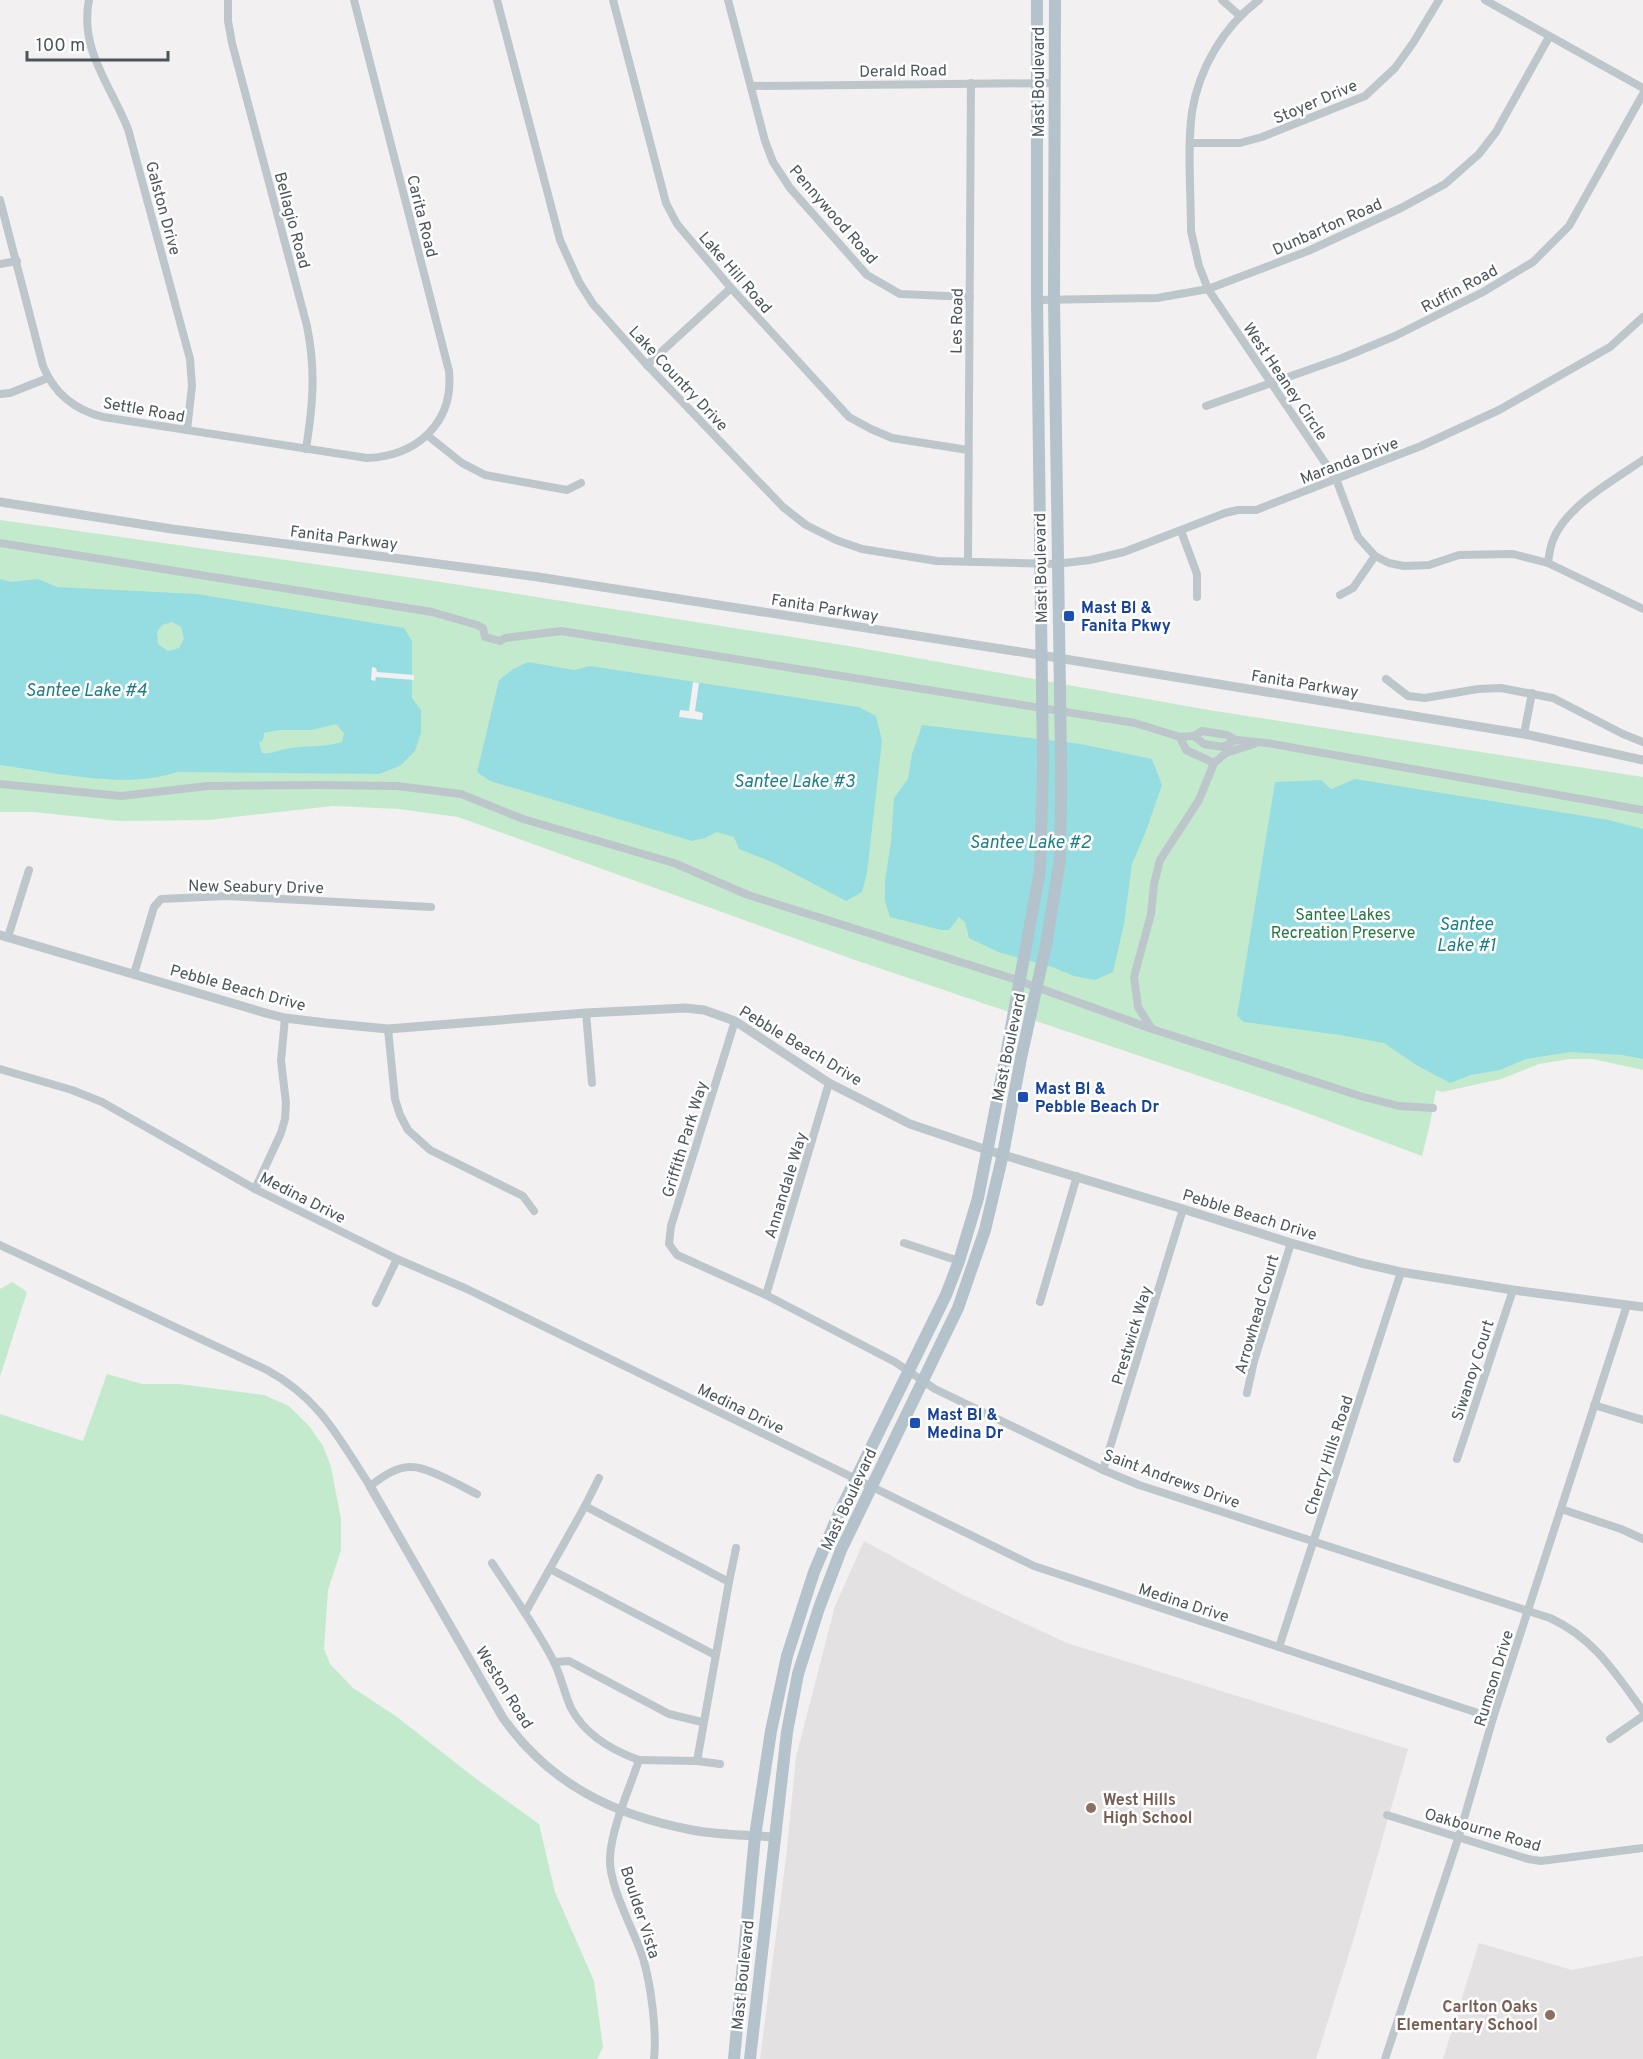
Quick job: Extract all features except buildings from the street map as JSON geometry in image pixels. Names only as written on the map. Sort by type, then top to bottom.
[{"type":"main road","name":"Mast Boulevard","points":[[736,2057],[755,1836],[771,1731],[787,1656],[814,1572],[855,1479],[946,1295],[959,1261],[978,1198],[1040,870],[1043,766],[1039,564],[1037,0]]},
{"type":"main road","name":"Mast Boulevard","points":[[750,2059],[787,1732],[798,1674],[819,1608],[838,1559],[958,1308],[985,1230],[1046,945],[1060,860],[1054,300],[1055,0]]},
{"type":"street","name":"Galston Drive","points":[[89,0],[88,38],[94,60],[107,88],[117,101],[128,129],[190,359],[192,386],[187,430]]},
{"type":"street","name":"Bellagio Road","points":[[228,0],[228,21],[232,43],[313,356],[313,405],[306,449]]},
{"type":"street","name":"Carita Road","points":[[354,0],[449,371],[450,389],[445,408],[437,424],[427,435]]},
{"type":"street","name":"Lake Country Drive","points":[[497,0],[560,240],[568,261],[593,304],[647,365],[768,493],[806,525],[836,540],[862,549],[937,561],[968,560],[1039,564]]},
{"type":"street","name":"Lake Hill Road","points":[[613,0],[666,203],[677,224],[731,288],[849,417],[892,438],[968,450]]},
{"type":"street","name":"Pennywood Road","points":[[728,0],[765,141],[782,178],[867,274],[900,294],[970,297]]},
{"type":"street","points":[[1222,0],[1240,16]]},
{"type":"street","name":"West Heaney Circle","points":[[1259,0],[1240,16],[1220,40],[1203,74],[1192,111],[1191,231],[1199,266],[1208,289],[1336,479],[1358,537],[1375,556]]},
{"type":"street","name":"Stoyer Drive","points":[[1191,143],[1240,143],[1262,137],[1365,96],[1395,68],[1439,0]]},
{"type":"street","points":[[1485,0],[1643,88]]},
{"type":"street","name":"Dunbarton Road","points":[[1037,300],[1157,298],[1208,289],[1308,252],[1401,208],[1445,184],[1479,154],[1496,132],[1549,37]]},
{"type":"street","name":"Les Road","points":[[968,560],[971,83]]},
{"type":"street","name":"Derald Road","points":[[751,86],[1055,83]]},
{"type":"street","name":"Ruffin Road","points":[[1206,406],[1342,358],[1417,325],[1491,288],[1533,262],[1569,226],[1643,94]]},
{"type":"street","name":"Settle Road","points":[[0,200],[43,366],[48,378],[68,400],[94,414],[367,459],[404,450],[427,435]]},
{"type":"street","points":[[0,264],[17,261]]},
{"type":"street","points":[[647,365],[731,288]]},
{"type":"street","name":"Maranda Drive","points":[[1039,564],[1090,560],[1125,552],[1225,513],[1256,510],[1421,446],[1499,410],[1610,347],[1643,317]]},
{"type":"street","points":[[0,394],[10,393],[48,378]]},
{"type":"street","points":[[427,435],[462,463],[485,475],[567,490],[581,483]]},
{"type":"street","points":[[1548,563],[1552,541],[1562,524],[1579,506],[1643,460]]},
{"type":"street","name":"Fanita Parkway","points":[[0,502],[172,529],[538,577],[1058,658],[1524,734],[1643,760]]},
{"type":"street","points":[[1180,531],[1197,574],[1197,597]]},
{"type":"street","points":[[0,543],[432,612],[477,625],[483,628],[485,637],[500,641],[505,638],[561,631],[1135,723],[1180,737],[1194,736],[1202,731],[1227,735],[1236,740],[1643,810]]},
{"type":"street","points":[[1340,596],[1353,588],[1375,556],[1389,563],[1404,566],[1429,565],[1459,555],[1514,554],[1548,563],[1643,609]]},
{"type":"street","points":[[1386,679],[1408,696],[1425,698],[1478,689],[1502,688],[1553,698],[1643,742]]},
{"type":"street","points":[[1524,734],[1532,693]]},
{"type":"street","points":[[1194,736],[1204,744],[1223,747],[1236,740]]},
{"type":"street","points":[[1180,737],[1186,750],[1214,763]]},
{"type":"street","points":[[1152,1029],[1138,1007],[1134,977],[1151,914],[1155,878],[1160,860],[1199,800],[1214,763],[1226,753],[1258,742]]},
{"type":"street","points":[[0,784],[121,796],[208,786],[318,785],[397,786],[461,794],[523,819],[674,863],[748,895],[1017,980],[1152,1029],[1360,1096],[1399,1106],[1433,1108]]},
{"type":"street","points":[[4,936],[29,870]]},
{"type":"street","name":"New Seabury Drive","points":[[134,974],[154,907],[161,899],[226,896],[430,907]]},
{"type":"street","name":"Pebble Beach Drive","points":[[4,936],[285,1018],[388,1029],[586,1013],[685,1008],[704,1010],[735,1021],[829,1083],[910,1124],[987,1150],[1291,1243],[1401,1272],[1513,1290],[1643,1306]]},
{"type":"street","points":[[586,1013],[592,1083]]},
{"type":"street","points":[[255,1189],[281,1133],[285,1119],[286,1103],[281,1061],[285,1018]]},
{"type":"street","name":"Griffith Park Way","points":[[685,1259],[673,1252],[669,1244],[669,1235],[735,1021]]},
{"type":"street","points":[[388,1029],[397,1107],[413,1137],[430,1150],[523,1196],[534,1211]]},
{"type":"street","name":"Medina Drive","points":[[0,1069],[72,1090],[102,1102],[255,1189],[397,1259],[467,1288],[1034,1566],[1493,1718]]},
{"type":"street","name":"Annandale Way","points":[[766,1295],[829,1083]]},
{"type":"street","points":[[1040,1302],[1077,1176]]},
{"type":"street","name":"Prestwick Way","points":[[1103,1470],[1184,1209]]},
{"type":"street","points":[[904,1243],[959,1261]]},
{"type":"street","name":"Arrowhead Court","points":[[1247,1393],[1254,1361],[1291,1243]]},
{"type":"street","points":[[0,1245],[267,1370],[290,1384],[327,1419],[370,1485],[386,1474],[412,1466],[477,1494]]},
{"type":"street","points":[[376,1304],[397,1259]]},
{"type":"street","name":"Saint Andrews Drive","points":[[685,1259],[766,1295],[909,1371],[935,1389],[1139,1485],[1314,1540],[1560,1623],[1587,1641],[1600,1654],[1643,1711]]},
{"type":"street","name":"Cherry Hills Road","points":[[1279,1647],[1401,1272]]},
{"type":"street","name":"Siwanoy Court","points":[[1457,1459],[1513,1290]]},
{"type":"street","name":"Rumson Drive","points":[[1385,2059],[1627,1305]]},
{"type":"street","points":[[1594,1405],[1643,1420]]},
{"type":"street","points":[[525,1613],[599,1478]]},
{"type":"street","name":"Weston Road","points":[[370,1485],[495,1704],[513,1732],[536,1758],[578,1791],[637,1817],[693,1830],[774,1837]]},
{"type":"street","points":[[585,1506],[729,1582]]},
{"type":"street","points":[[1562,1509],[1643,1539]]},
{"type":"street","points":[[697,1761],[702,1722],[736,1548]]},
{"type":"street","points":[[492,1563],[554,1662],[572,1708],[594,1736],[609,1747],[639,1760],[697,1761],[720,1764]]},
{"type":"street","points":[[550,1569],[715,1654]]},
{"type":"street","points":[[554,1662],[569,1661],[669,1714],[702,1722]]},
{"type":"street","points":[[1610,1739],[1643,1716]]},
{"type":"street","name":"Boulder Vista","points":[[639,1760],[614,1835],[610,1859],[616,1890],[643,1959],[654,2027],[654,2059]]},
{"type":"street","name":"Oakbourne Road","points":[[1387,1815],[1528,1859],[1541,1861],[1643,1848]]},
{"type":"shaded area","name":"West Hills High School","points":[[864,1541],[961,1594],[1067,1643],[1408,1749],[1353,1941],[1316,2059],[760,2059],[786,1858],[796,1757],[835,1606]]},
{"type":"shaded area","name":"Carlton Oaks Elementary School","points":[[1479,1943],[1572,1970],[1643,1956],[1643,2059],[1443,2059]]},
{"type":"green space","name":"Santee Lakes Recreation Preserve","points":[[0,520],[428,580],[849,646],[1209,710],[1643,777],[1643,1070],[1593,1059],[1569,1059],[1539,1064],[1501,1079],[1442,1092],[1436,1090],[1422,1156],[1288,1106],[852,959],[458,817],[399,809],[333,806],[208,820],[119,821],[34,812],[0,812]]},
{"type":"green space","points":[[12,1282],[27,1292],[0,1377],[0,1289]]},
{"type":"green space","points":[[107,1374],[142,1384],[179,1384],[264,1395],[289,1406],[310,1427],[323,1446],[331,1467],[341,1519],[341,1550],[328,1590],[324,1649],[330,1664],[353,1688],[397,1717],[539,1824],[555,1892],[594,1981],[603,2047],[597,2059],[0,2059],[0,1414],[83,1441]]},
{"type":"water","name":"Santee Lake #4","points":[[0,579],[11,582],[38,579],[57,587],[197,594],[404,628],[412,641],[412,698],[421,710],[421,733],[415,751],[400,766],[379,774],[177,772],[157,777],[113,780],[0,765]],"holes":[[[172,622],[181,627],[184,639],[179,648],[168,651],[158,644],[157,632],[162,625]],[[336,724],[344,733],[342,742],[262,753],[259,743],[263,740],[264,733],[279,730],[312,730]]]},
{"type":"water","name":"Santee Lake #3","points":[[528,662],[574,670],[590,666],[859,707],[876,716],[882,741],[867,873],[862,892],[846,901],[774,863],[739,849],[734,837],[717,832],[692,841],[490,781],[477,772],[499,680],[513,669]]},
{"type":"water","name":"Santee Lake #2","points":[[922,725],[1081,744],[1152,759],[1162,785],[1132,864],[1124,924],[1113,972],[1095,980],[1074,976],[1052,967],[998,952],[969,938],[965,922],[959,917],[949,930],[941,930],[890,917],[885,901],[885,881],[894,798],[908,779],[912,754]]},
{"type":"water","name":"Santee Lake #1","points":[[1355,779],[1609,820],[1643,829],[1643,1059],[1622,1055],[1570,1052],[1526,1059],[1500,1070],[1471,1075],[1450,1083],[1418,1066],[1384,1043],[1244,1022],[1237,1016],[1275,782],[1321,780],[1331,789]]},
{"type":"pier","points":[[372,667],[376,668],[377,672],[414,675],[414,680],[376,677],[375,681],[371,680]]},
{"type":"pier","points":[[693,682],[699,683],[695,711],[703,713],[702,720],[679,717],[680,710],[689,711]]},
{"type":"place","name":"Mast Bl & Fanita Pkwy","points":[[1069,616]]},
{"type":"place","name":"Mast Bl & Pebble Beach Dr","points":[[1023,1097]]},
{"type":"place","name":"Mast Bl & Medina Dr","points":[[915,1423]]},
{"type":"place","name":"West Hills High School","points":[[1091,1808]]},
{"type":"place","name":"Carlton Oaks Elementary School","points":[[1550,2015]]}]
